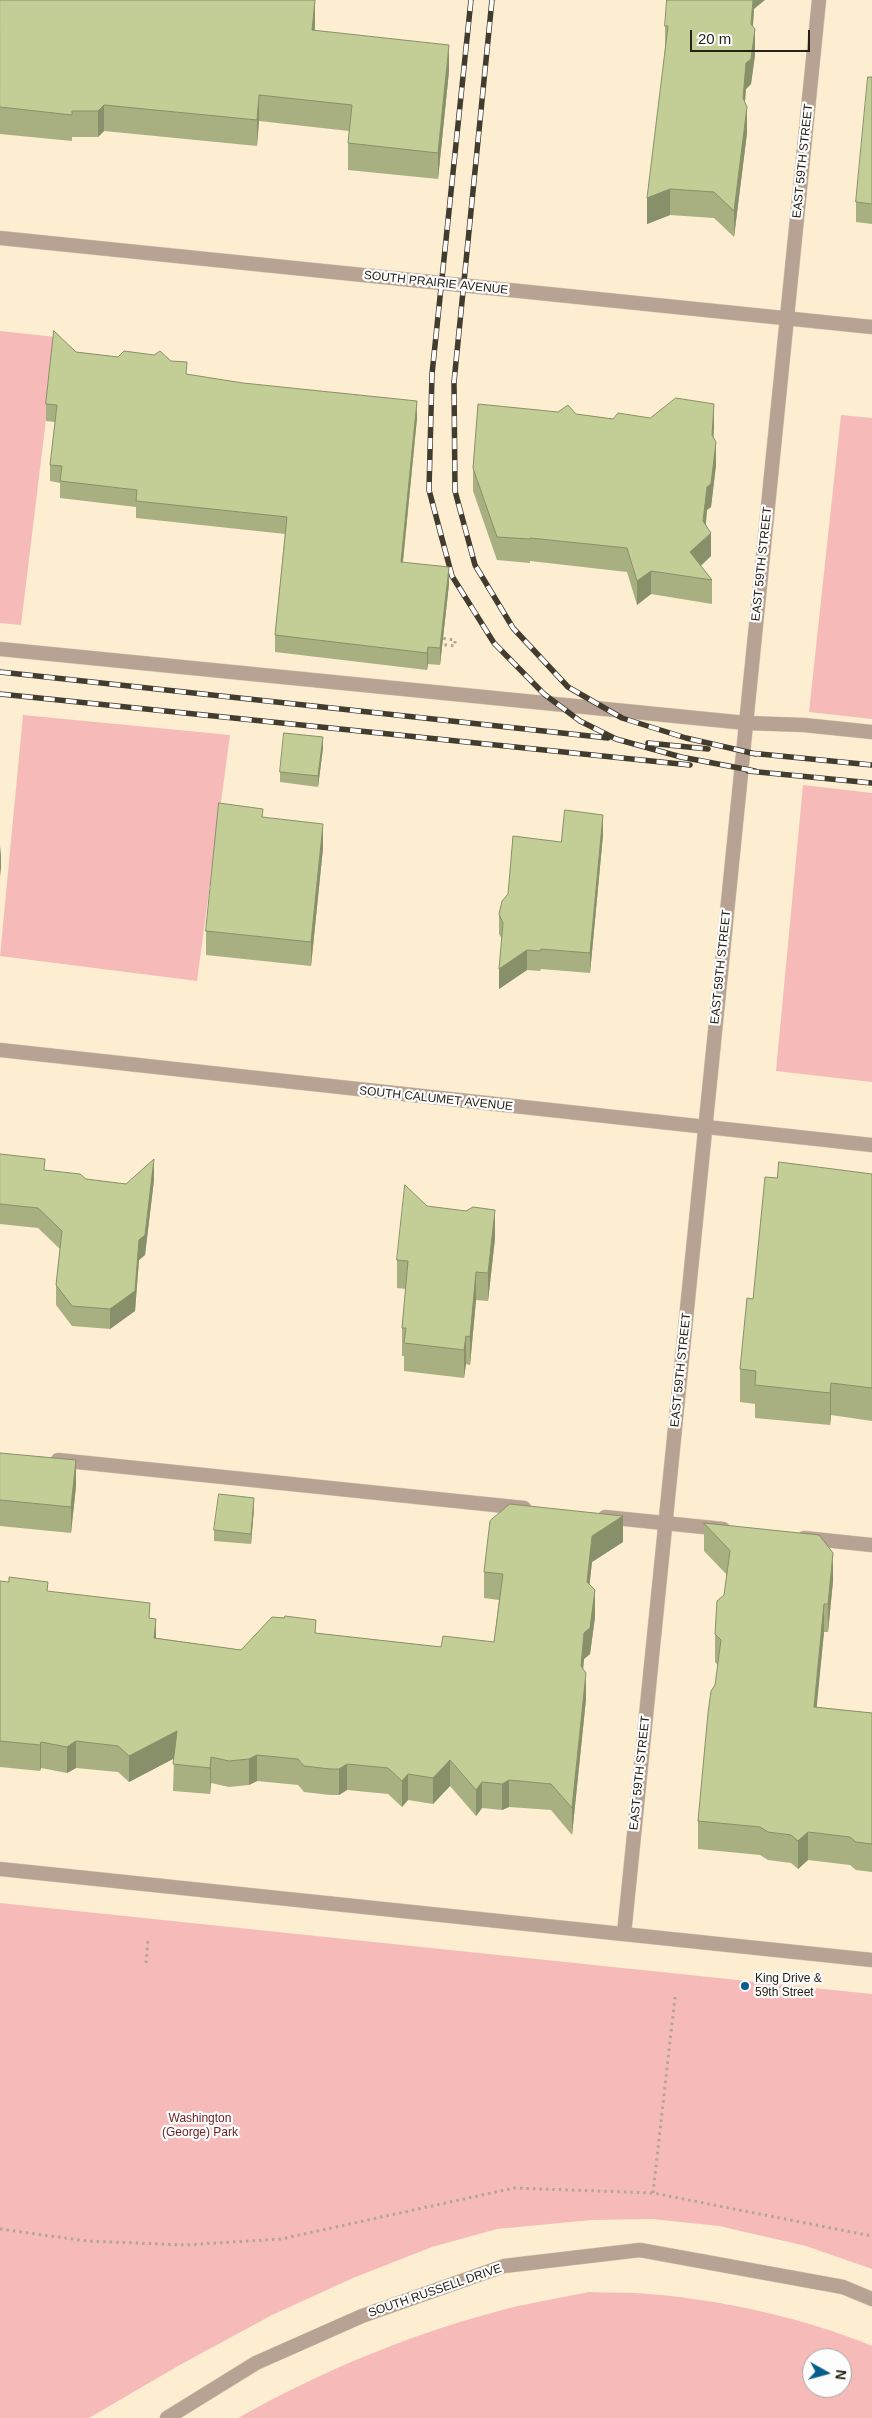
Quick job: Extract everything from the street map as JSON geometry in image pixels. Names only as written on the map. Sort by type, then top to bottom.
[{"type":"street","name":"EAST 59TH STREET","points":[[624,1934],[819,0]]},
{"type":"street","name":"SOUTH PRAIRIE AVENUE","points":[[0,238],[872,328]]},
{"type":"street","points":[[0,649],[746,723],[804,725],[872,732]]},
{"type":"street","name":"SOUTH CALUMET AVENUE","points":[[0,1050],[706,1129],[872,1145]]},
{"type":"street","points":[[40,1458],[542,1510]]},
{"type":"street","points":[[592,1516],[740,1531]]},
{"type":"street","points":[[787,1536],[872,1545]]},
{"type":"street","points":[[0,1869],[872,1960]]},
{"type":"street","name":"SOUTH RUSSELL DRIVE","points":[[167,2418],[256,2363],[362,2316],[504,2266],[640,2250],[843,2287],[872,2299]]},
{"type":"path","points":[[432,643],[455,646],[455,640],[434,638]]},
{"type":"path","points":[[146,1963],[148,1940]]},
{"type":"path","points":[[653,2193],[675,1997]]},
{"type":"path","points":[[0,2229],[87,2241],[195,2244],[281,2239],[514,2188],[653,2193],[872,2236]]},
{"type":"green space","points":[[0,331],[56,337],[21,625],[0,623]]},
{"type":"green space","points":[[841,415],[872,418],[872,719],[809,712]]},
{"type":"green space","points":[[23,715],[230,735],[197,981],[0,956]]},
{"type":"green space","points":[[803,785],[872,793],[872,1082],[776,1071]]},
{"type":"green space","name":"Washington (George) Park","points":[[0,1903],[872,1994],[872,2269],[806,2246],[719,2226],[652,2219],[592,2220],[497,2229],[432,2247],[353,2278],[272,2315],[178,2366],[89,2418],[0,2418]]},
{"type":"green space","points":[[589,2292],[642,2293],[734,2306],[819,2327],[872,2346],[872,2418],[238,2418],[339,2367],[409,2339],[518,2306]]},
{"type":"building","points":[[0,0],[315,0],[312,30],[449,45],[438,153],[348,143],[352,105],[259,95],[257,120],[104,105],[98,111],[72,111],[72,115],[0,107]]},
{"type":"building","points":[[667,0],[753,0],[751,24],[755,29],[751,59],[746,63],[743,98],[747,107],[734,211],[714,192],[670,189],[647,198],[668,26],[665,26]]},
{"type":"building","points":[[868,77],[872,77],[872,204],[856,202]]},
{"type":"building","points":[[54,331],[76,352],[118,357],[124,351],[154,355],[160,351],[171,361],[187,362],[186,374],[243,383],[417,401],[401,562],[449,567],[440,648],[428,647],[427,653],[275,635],[287,517],[136,501],[137,490],[60,481],[62,466],[50,465],[57,405],[46,404]]},
{"type":"building","points":[[676,398],[714,404],[712,435],[716,442],[711,484],[707,487],[703,521],[711,533],[690,552],[712,580],[651,571],[637,581],[627,548],[530,538],[497,537],[473,468],[478,404],[558,412],[568,405],[576,414],[613,419],[618,413],[650,418]]},
{"type":"building","points":[[284,733],[323,737],[318,776],[280,772]]},
{"type":"building","points":[[219,803],[263,809],[262,817],[323,824],[311,942],[206,931]]},
{"type":"building","points":[[565,810],[603,815],[590,953],[541,949],[540,951],[527,950],[499,969],[503,923],[499,914],[502,901],[508,894],[513,836],[561,842]]},
{"type":"building","points":[[0,1154],[45,1159],[44,1170],[80,1174],[86,1179],[126,1184],[154,1159],[145,1235],[139,1240],[135,1291],[110,1309],[72,1306],[56,1285],[62,1231],[38,1208],[0,1204]]},
{"type":"building","points":[[779,1162],[872,1174],[872,1388],[831,1383],[830,1393],[755,1385],[756,1371],[740,1369],[747,1298],[753,1299],[765,1177],[777,1178]]},
{"type":"building","points":[[405,1185],[427,1206],[466,1211],[473,1207],[495,1210],[488,1273],[476,1272],[470,1337],[466,1336],[464,1350],[404,1343],[406,1328],[402,1328],[408,1261],[397,1260]]},
{"type":"building","points":[[0,1453],[76,1460],[71,1507],[0,1500]]},
{"type":"building","points":[[219,1494],[254,1498],[251,1534],[214,1530]]},
{"type":"building","points":[[510,1504],[623,1516],[592,1536],[587,1582],[595,1590],[590,1628],[584,1633],[581,1666],[586,1673],[572,1808],[551,1784],[509,1780],[502,1784],[482,1782],[476,1790],[450,1760],[433,1778],[408,1774],[402,1781],[388,1768],[347,1764],[339,1769],[330,1769],[304,1766],[298,1759],[257,1755],[249,1759],[229,1761],[211,1757],[210,1768],[173,1764],[177,1731],[129,1756],[118,1746],[76,1741],[67,1747],[41,1742],[40,1745],[0,1741],[0,1581],[9,1582],[9,1577],[48,1582],[47,1591],[150,1603],[149,1618],[156,1619],[154,1638],[241,1650],[272,1617],[284,1618],[285,1616],[316,1620],[315,1633],[441,1647],[443,1636],[494,1642],[503,1574],[484,1572],[490,1521]]},
{"type":"building","points":[[704,1523],[819,1535],[833,1553],[828,1604],[824,1604],[814,1707],[872,1713],[872,1844],[856,1842],[850,1837],[808,1832],[798,1841],[791,1835],[768,1832],[760,1827],[698,1821],[708,1713],[711,1691],[715,1685],[721,1640],[715,1634],[717,1601],[724,1595],[730,1551]]},
{"type":"railway","points":[[471,0],[432,374],[429,490],[452,576],[494,643],[544,694],[580,721],[616,739],[681,757],[755,771]]},
{"type":"railway","points":[[492,0],[454,382],[455,491],[475,565],[513,628],[568,687],[622,718],[686,738],[756,754]]},
{"type":"railway","points":[[0,672],[608,738]]},
{"type":"railway","points":[[0,694],[690,765]]},
{"type":"railway","points":[[648,743],[708,749]]},
{"type":"railway","points":[[750,753],[872,765]]},
{"type":"railway","points":[[748,771],[872,783]]},
{"type":"place","name":"King Drive & 59th Street","points":[[745,1986]]}]
